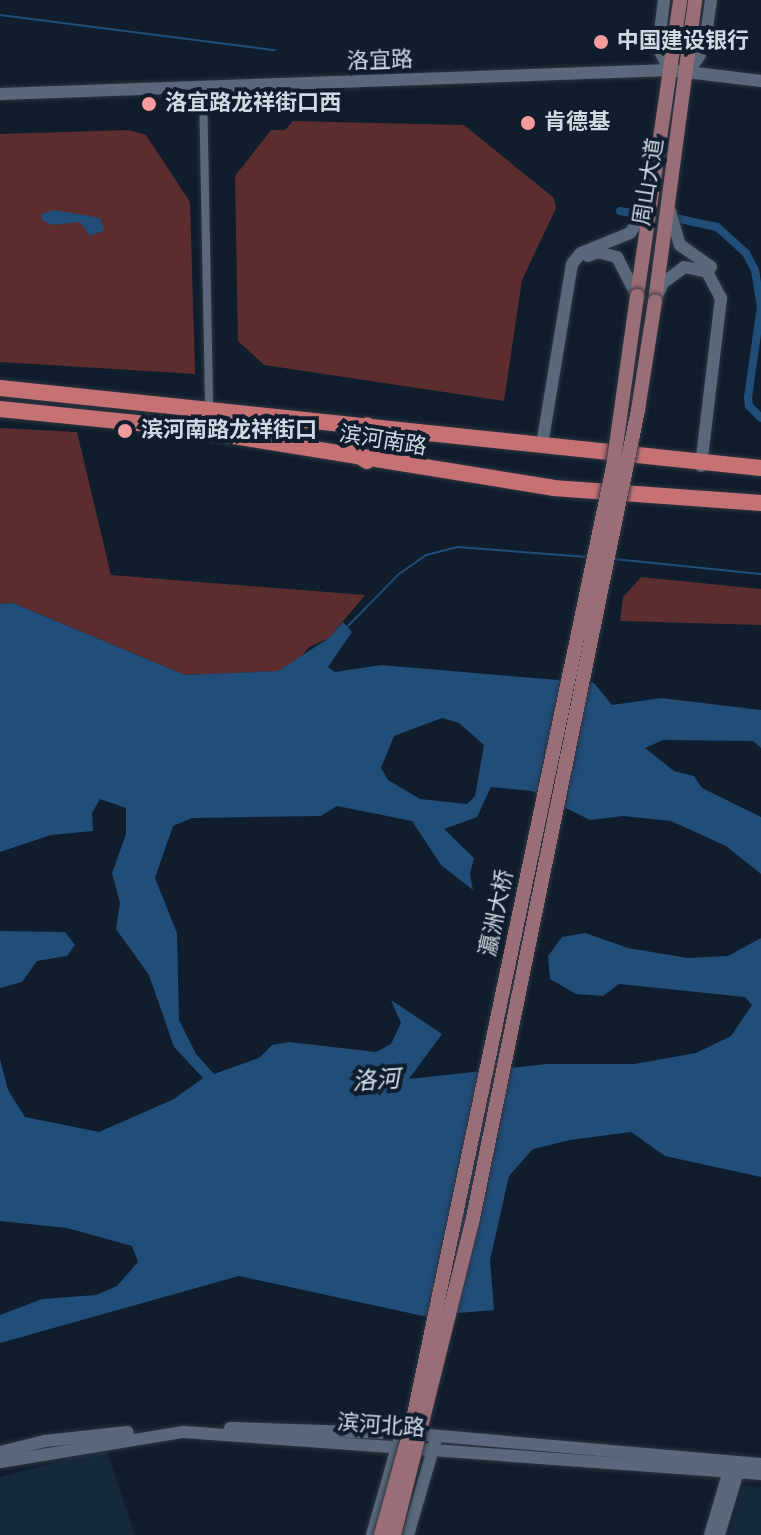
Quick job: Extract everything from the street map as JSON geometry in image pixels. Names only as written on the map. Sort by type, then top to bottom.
[{"type":"highway","name":"滨河南路","points":[[0,388],[209,407],[701,466],[761,468]]},
{"type":"highway","name":"滨河南路","points":[[0,409],[178,427],[368,462],[553,488],[761,503]]},
{"type":"highway","points":[[367,425],[351,443],[353,452],[368,462]]},
{"type":"main road","name":"周山大道","points":[[664,0],[658,48],[669,73]]},
{"type":"main road","name":"周山大道","points":[[637,296],[680,0]]},
{"type":"main road","name":"周山大道","points":[[655,301],[688,74],[695,0]]},
{"type":"main road","name":"周山大道","points":[[688,74],[704,49],[711,0]]},
{"type":"main road","name":"洛宜路","points":[[0,97],[669,73],[761,81]]},
{"type":"main road","name":"洛宜路","points":[[688,74],[761,87]]},
{"type":"main road","points":[[542,445],[565,278],[581,253],[630,233],[652,200]]},
{"type":"main road","points":[[669,202],[680,245],[713,268],[724,284],[728,304],[701,466]]},
{"type":"main road","points":[[564,300],[580,263],[598,252],[609,252],[626,266],[637,296]]},
{"type":"main road","points":[[655,301],[674,272],[684,267],[707,272],[721,298],[720,340]]},
{"type":"main road","name":"瀛洲大桥","points":[[381,1535],[419,1395],[613,467],[637,296]]},
{"type":"main road","name":"瀛洲大桥","points":[[394,1535],[472,1223],[638,410],[655,301]]},
{"type":"main road","name":"滨河北路","points":[[0,1452],[45,1441],[180,1426],[437,1435],[735,1467],[761,1474]]},
{"type":"main road","name":"滨河北路","points":[[0,1462],[184,1432],[735,1467],[761,1464]]},
{"type":"main road","points":[[372,1535],[401,1433]]},
{"type":"main road","points":[[408,1535],[437,1435]]},
{"type":"main road","points":[[710,1535],[735,1467]]},
{"type":"main road","points":[[719,1535],[735,1467]]},
{"type":"street","points":[[203,91],[209,407]]},
{"type":"shaded area","points":[[293,121],[464,125],[554,198],[556,208],[522,280],[504,401],[264,365],[238,341],[235,176],[271,130],[285,130]]},
{"type":"shaded area","points":[[128,130],[146,135],[190,202],[195,374],[0,362],[0,134]]},
{"type":"shaded area","points":[[0,428],[77,432],[111,575],[365,595],[329,638],[309,647],[294,665],[278,671],[185,675],[13,603],[0,604]]},
{"type":"shaded area","points":[[641,577],[761,589],[761,625],[620,621],[623,597]]},
{"type":"shaded area","points":[[106,1449],[135,1535],[0,1535],[0,1477]]},
{"type":"shaded area","points":[[743,1486],[761,1487],[761,1535],[729,1535]]},
{"type":"water","points":[[54,210],[100,218],[104,230],[90,236],[80,222],[52,225],[42,220],[41,214]]},
{"type":"water","name":"洛河","points":[[13,603],[185,675],[278,671],[329,638],[343,622],[352,632],[328,667],[335,672],[381,665],[594,683],[612,705],[661,698],[761,710],[761,748],[753,741],[663,740],[645,748],[674,771],[694,776],[702,788],[761,817],[761,874],[726,846],[671,821],[623,816],[590,820],[532,791],[491,787],[477,817],[444,829],[474,858],[470,874],[473,890],[441,865],[412,821],[337,806],[321,816],[192,818],[173,826],[155,878],[177,933],[179,1020],[196,1054],[214,1074],[259,1058],[272,1045],[289,1042],[376,1052],[391,1044],[401,1023],[391,1000],[442,1034],[409,1079],[547,1064],[634,1064],[696,1053],[731,1036],[752,1005],[745,997],[619,984],[603,996],[576,994],[550,979],[548,956],[562,937],[585,933],[628,948],[688,958],[728,956],[761,938],[761,1177],[665,1156],[631,1132],[570,1140],[533,1149],[509,1176],[490,1260],[494,1310],[423,1316],[239,1276],[0,1343],[0,1315],[42,1299],[96,1295],[117,1286],[138,1262],[132,1246],[67,1228],[0,1221],[0,1059],[8,1090],[25,1117],[99,1132],[174,1099],[203,1078],[174,1047],[149,975],[116,929],[120,903],[112,873],[126,834],[126,808],[100,799],[92,813],[93,831],[51,835],[0,852],[0,604]],"holes":[[[442,718],[459,723],[484,745],[475,796],[467,804],[420,799],[388,780],[381,768],[394,736]]]},
{"type":"water","points":[[0,931],[65,932],[75,945],[67,956],[37,961],[22,982],[0,988]]},
{"type":"waterway","points":[[0,15],[275,50]]},
{"type":"waterway","points":[[620,211],[639,214]]},
{"type":"waterway","points":[[675,218],[717,227],[746,253],[755,270],[761,306],[748,397],[749,406],[761,418]]},
{"type":"waterway","points":[[348,626],[399,574],[426,555],[457,547],[588,557]]},
{"type":"waterway","points":[[614,559],[761,574]]},
{"type":"place","name":"中国建设银行","points":[[601,42]]},
{"type":"place","name":"洛宜路龙祥街口西","points":[[149,104]]},
{"type":"place","name":"肯德基","points":[[528,123]]},
{"type":"place","name":"滨河南路龙祥街口","points":[[125,431]]}]
